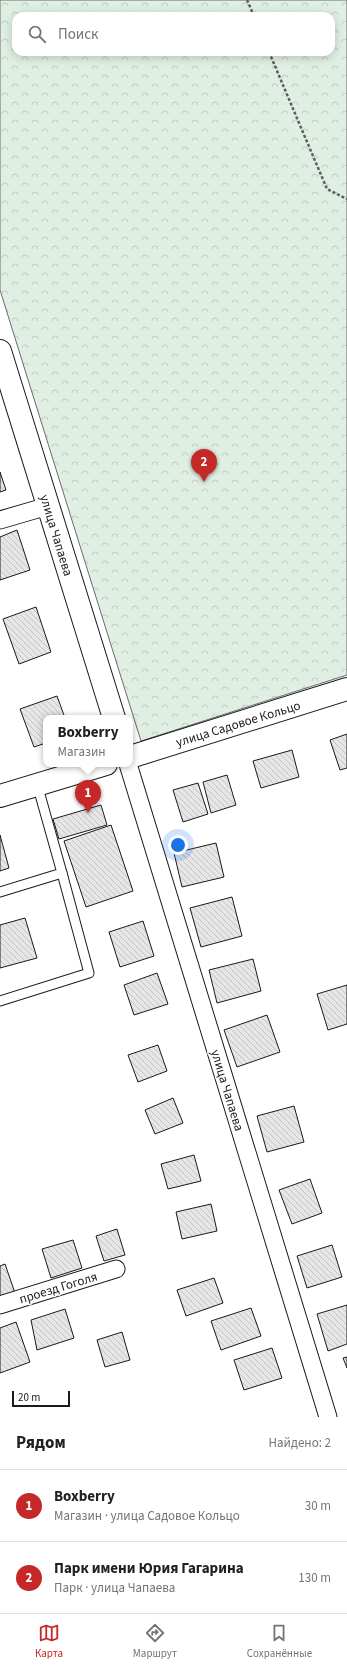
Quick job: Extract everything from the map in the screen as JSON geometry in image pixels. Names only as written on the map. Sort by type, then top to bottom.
[{"type":"street","name":"улица Чапаева","points":[[0,351],[113,715]]},
{"type":"street","points":[[0,520],[48,506]]},
{"type":"street","name":"улица Садовое Кольцо","points":[[133,756],[347,689]]},
{"type":"street","points":[[0,796],[96,767]]},
{"type":"street","name":"улица Чапаева","points":[[129,767],[328,1417]]},
{"type":"street","name":"проезд Гоголя","points":[[0,1305],[116,1270]]},
{"type":"lane","points":[[0,1001],[88,973],[37,784]]},
{"type":"lane","points":[[0,892],[62,873]]},
{"type":"path","points":[[247,0],[252,12]]},
{"type":"path","points":[[271,56],[327,189],[347,199]]},
{"type":"green space","points":[[0,0],[347,0],[347,675],[141,741],[0,290]]},
{"type":"building","points":[[0,472],[6,490],[0,492]]},
{"type":"building","points":[[17,530],[30,570],[0,580],[0,537]]},
{"type":"building","points":[[36,607],[51,652],[19,664],[3,619]]},
{"type":"building","points":[[57,696],[64,715],[43,715],[43,744],[34,747],[20,709]]},
{"type":"building","points":[[347,734],[347,768],[340,770],[330,740]]},
{"type":"building","points":[[292,750],[299,777],[261,788],[253,761]]},
{"type":"building","points":[[227,775],[236,805],[211,813],[203,782]]},
{"type":"building","points":[[198,783],[208,814],[183,822],[173,790]]},
{"type":"building","points":[[101,805],[107,825],[59,839],[53,819]]},
{"type":"building","points":[[111,825],[133,891],[86,907],[64,841]]},
{"type":"building","points":[[0,835],[9,868],[0,871]]},
{"type":"building","points":[[216,843],[224,877],[182,887],[174,853]]},
{"type":"building","points":[[232,897],[242,936],[201,947],[190,908]]},
{"type":"building","points":[[25,918],[37,958],[0,968],[0,925]]},
{"type":"building","points":[[143,921],[154,956],[120,967],[109,932]]},
{"type":"building","points":[[253,959],[261,991],[217,1003],[209,970]]},
{"type":"building","points":[[157,973],[168,1004],[134,1015],[124,985]]},
{"type":"building","points":[[347,985],[347,1024],[328,1030],[317,994]]},
{"type":"building","points":[[267,1015],[280,1052],[237,1067],[224,1030]]},
{"type":"building","points":[[158,1045],[167,1071],[138,1082],[128,1055]]},
{"type":"building","points":[[173,1098],[183,1123],[155,1134],[145,1110]]},
{"type":"building","points":[[294,1106],[304,1142],[267,1152],[257,1116]]},
{"type":"building","points":[[194,1155],[201,1181],[168,1189],[161,1164]]},
{"type":"building","points":[[310,1179],[322,1213],[292,1224],[279,1190]]},
{"type":"building","points":[[211,1204],[217,1231],[182,1239],[176,1212]]},
{"type":"building","points":[[117,1229],[125,1255],[104,1261],[96,1236]]},
{"type":"building","points":[[73,1240],[82,1268],[51,1278],[42,1249]]},
{"type":"building","points":[[332,1245],[342,1277],[307,1288],[297,1256]]},
{"type":"building","points":[[5,1264],[15,1293],[0,1297],[0,1266]]},
{"type":"building","points":[[214,1278],[223,1303],[186,1316],[177,1290]]},
{"type":"building","points":[[347,1305],[347,1344],[328,1351],[317,1314]]},
{"type":"building","points":[[251,1308],[261,1336],[221,1350],[211,1321]]},
{"type":"building","points":[[65,1309],[74,1338],[37,1350],[31,1320]]},
{"type":"building","points":[[16,1322],[30,1362],[0,1373],[0,1328]]},
{"type":"building","points":[[122,1332],[130,1360],[105,1367],[97,1340]]},
{"type":"building","points":[[272,1348],[282,1378],[244,1390],[234,1360]]},
{"type":"building","points":[[347,1357],[347,1368],[343,1358]]},
{"type":"place","name":"Парк имени Юрия Гагарина","points":[[204,482]]},
{"type":"place","name":"Boxberry","points":[[88,813]]}]
